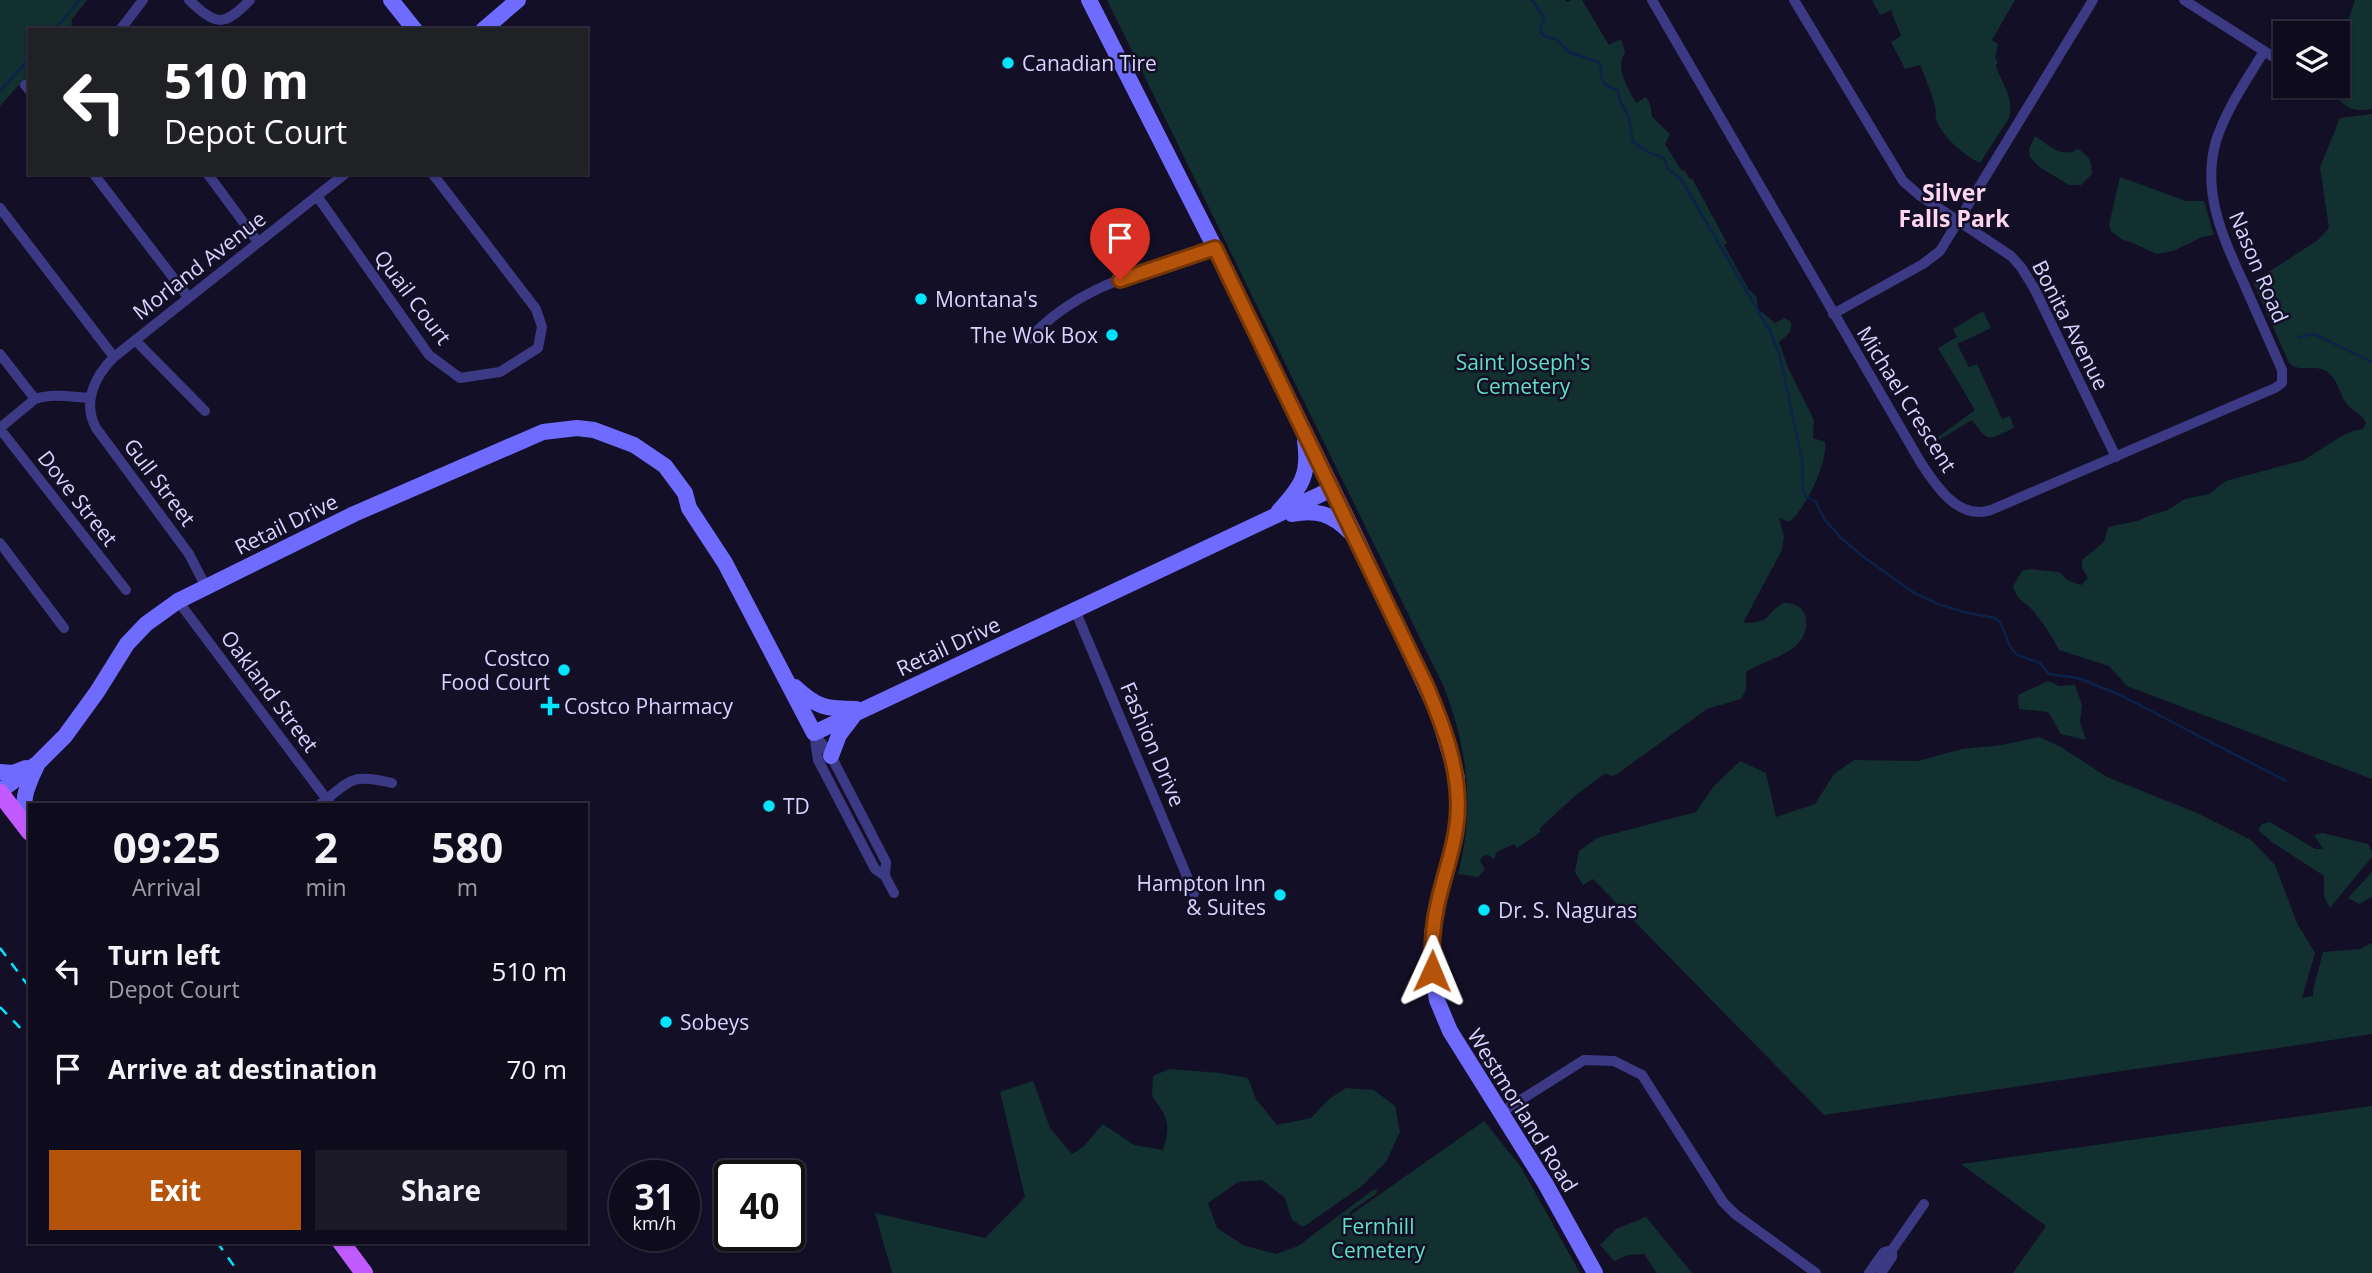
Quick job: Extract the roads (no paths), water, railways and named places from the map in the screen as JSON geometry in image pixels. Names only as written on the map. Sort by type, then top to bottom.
[{"type":"main road","points":[[0,792],[28,829]]},
{"type":"main road","points":[[342,1244],[364,1273]]},
{"type":"street","points":[[122,28],[143,0]]},
{"type":"street","points":[[189,0],[208,18],[218,22],[226,21],[250,0]]},
{"type":"street","points":[[391,0],[413,28]]},
{"type":"street","points":[[485,28],[519,0]]},
{"type":"street","name":"Westmorland Road","points":[[1089,0],[1215,248],[1434,704],[1457,778],[1457,827],[1432,935],[1432,971],[1437,1000],[1447,1025],[1545,1183],[1595,1273]]},
{"type":"street","name":"Michael Crescent","points":[[1652,0],[1921,463],[1940,489],[1965,510],[1983,513],[2275,388],[2282,381]]},
{"type":"street","name":"Bonita Avenue","points":[[1794,0],[1898,175],[1914,192],[2011,256],[2021,267],[2034,288],[2116,457]]},
{"type":"street","points":[[1833,314],[1930,259],[1944,245],[2092,0]]},
{"type":"street","points":[[2184,0],[2273,57]]},
{"type":"street","name":"Nason Road","points":[[2264,51],[2222,125],[2213,156],[2212,190],[2221,233],[2282,370],[2282,381]]},
{"type":"street","points":[[95,175],[188,296]]},
{"type":"street","points":[[208,175],[258,242]]},
{"type":"street","points":[[327,175],[333,183]]},
{"type":"street","name":"Morland Avenue","points":[[90,398],[102,371],[114,357],[343,175]]},
{"type":"street","name":"Quail Court","points":[[317,196],[429,355],[460,378],[500,372],[538,348],[542,327],[536,309],[434,175]]},
{"type":"street","points":[[0,208],[114,357]]},
{"type":"street","points":[[1029,339],[1064,306],[1096,288],[1215,248]]},
{"type":"street","points":[[135,340],[205,411]]},
{"type":"street","points":[[0,354],[35,399]]},
{"type":"street","points":[[0,428],[35,399],[57,395],[90,398]]},
{"type":"street","name":"Gull Street","points":[[90,398],[90,414],[96,428],[190,554],[206,587]]},
{"type":"street","name":"Dove Street","points":[[0,428],[126,590]]},
{"type":"street","name":"Retail Drive","points":[[0,792],[38,763],[65,736],[127,644],[146,624],[178,601],[354,514],[543,432],[576,428],[594,430],[624,440],[643,450],[657,462],[659,471],[690,508],[725,563],[814,733],[1332,489]]},
{"type":"street","points":[[1272,518],[1303,480],[1307,468],[1307,454],[1303,428]]},
{"type":"street","points":[[1272,518],[1302,512],[1320,512],[1333,517],[1356,539]]},
{"type":"street","points":[[0,542],[64,628]]},
{"type":"street","name":"Oakland Street","points":[[178,601],[325,803]]},
{"type":"street","name":"Fashion Drive","points":[[1075,610],[1194,894]]},
{"type":"street","points":[[786,678],[809,701],[823,708],[862,709]]},
{"type":"street","points":[[831,756],[839,735],[850,719],[862,709]]},
{"type":"street","points":[[814,733],[831,756],[887,862],[885,876]]},
{"type":"street","points":[[814,733],[818,760],[874,869],[885,876],[894,893]]},
{"type":"street","points":[[0,772],[13,773],[38,763]]},
{"type":"street","points":[[28,826],[23,806],[26,787],[38,763]]},
{"type":"street","points":[[325,803],[350,782],[360,778],[392,783]]},
{"type":"street","points":[[1500,1113],[1584,1060],[1614,1061],[1633,1070],[1642,1075],[1723,1202],[1816,1273]]},
{"type":"street","points":[[1881,1273],[1892,1257],[1892,1250],[1924,1204]]},
{"type":"street","points":[[1868,1273],[1884,1252],[1892,1250]]},
{"type":"waterway","points":[[56,28],[80,0]]},
{"type":"waterway","points":[[1532,0],[1544,17],[1540,30],[1543,36],[1556,39],[1569,52],[1600,63],[1604,83],[1618,90],[1620,102],[1628,114],[1633,142],[1664,158],[1668,169],[1681,179],[1770,331],[1780,356],[1802,460],[1803,491],[1805,496],[1815,501],[1825,520],[1841,538],[1914,593],[1938,604],[1995,618],[2000,622],[2011,648],[2017,655],[2040,663],[2049,674],[2078,678],[2120,695],[2286,781]]},
{"type":"waterway","points":[[0,91],[28,60]]},
{"type":"waterway","points":[[2299,337],[2314,334],[2372,362]]},
{"type":"railway","points":[[0,948],[28,985]]},
{"type":"railway","points":[[0,1007],[28,1036]]},
{"type":"railway","points":[[218,1244],[239,1273]]},
{"type":"place","name":"Canadian Tire","points":[[1008,63]]},
{"type":"place","name":"Montana's","points":[[921,299]]},
{"type":"place","name":"The Wok Box","points":[[1112,335]]},
{"type":"place","name":"Costco Food Court","points":[[564,670]]},
{"type":"place","name":"Costco Pharmacy","points":[[550,706]]},
{"type":"place","name":"TD","points":[[769,806]]},
{"type":"place","name":"Hampton Inn & Suites","points":[[1280,895]]},
{"type":"place","name":"Dr. S. Naguras","points":[[1484,910]]},
{"type":"place","name":"Sobeys","points":[[666,1022]]},
{"type":"district","name":"Silver Falls Park","points":[[1954,205]]},
{"type":"park label","name":"Saint Joseph's Cemetery","points":[[1523,374]]},
{"type":"park label","name":"Fernhill Cemetery","points":[[1378,1238]]}]
